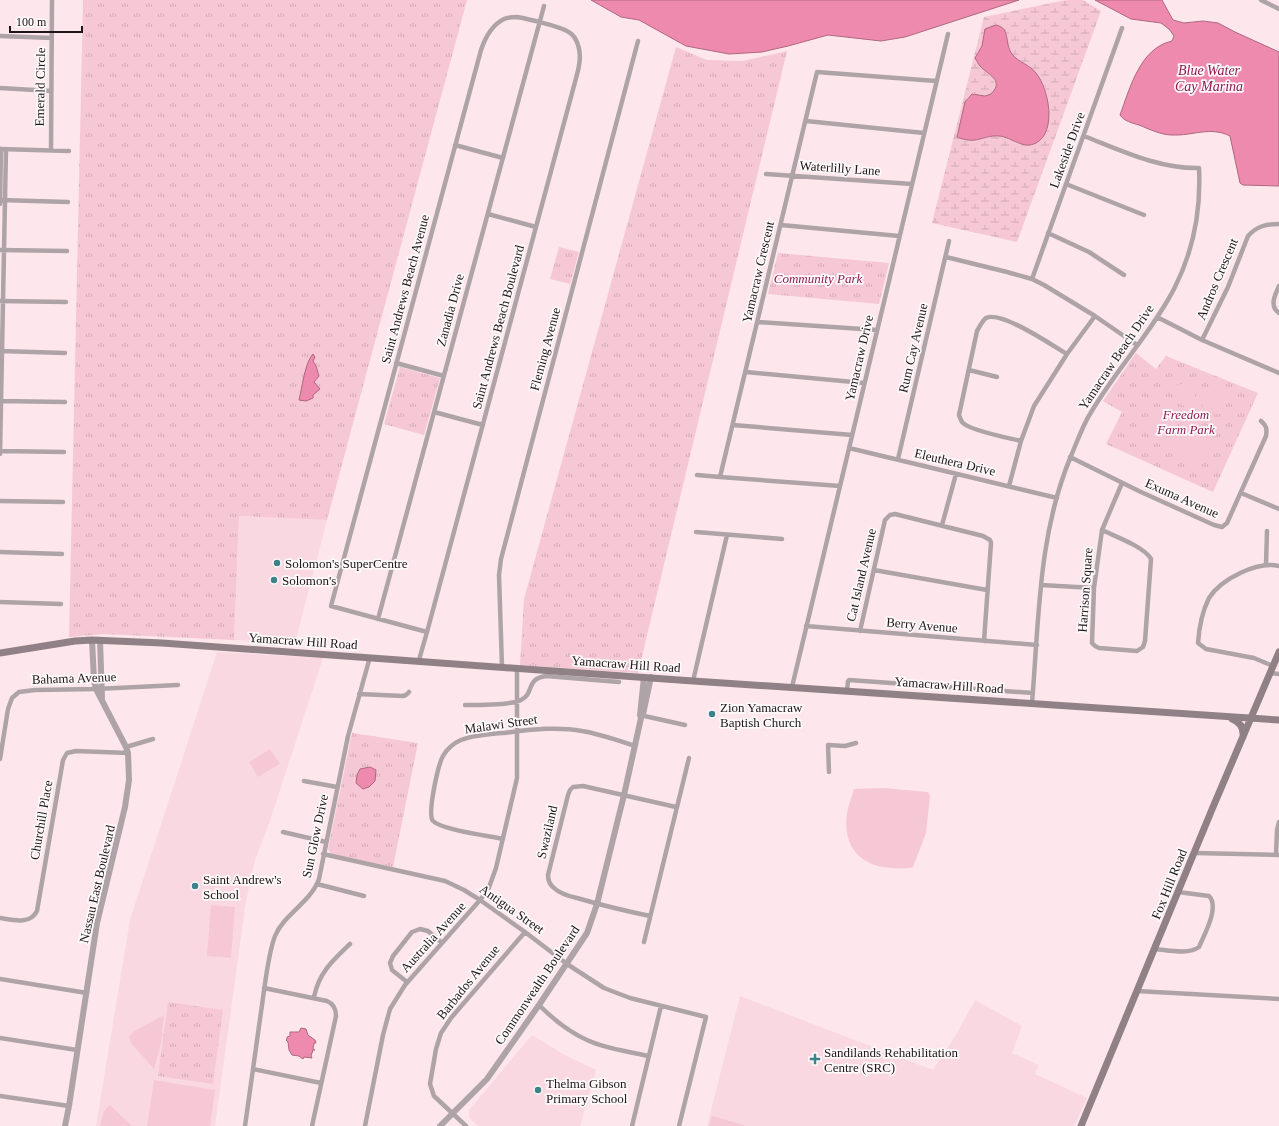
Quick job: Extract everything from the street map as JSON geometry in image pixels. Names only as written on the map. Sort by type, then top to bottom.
[{"type":"main road","name":"Yamacraw Hill Road","points":[[0,653],[75,641],[96,640],[162,642],[693,681],[1279,720]]},
{"type":"main road","name":"Fox Hill Road","points":[[1081,1126],[1279,652]]},
{"type":"main road","points":[[1258,703],[1258,712],[1262,717],[1268,719]]},
{"type":"main road","points":[[1227,717],[1234,719],[1239,723],[1243,733],[1242,739]]},
{"type":"street","name":"Emerald Circle","points":[[51,150],[52,0]]},
{"type":"street","points":[[1261,0],[1279,9]]},
{"type":"street","name":"Zanadia Drive","points":[[378,619],[544,6]]},
{"type":"street","name":"Saint Andrews Beach Avenue","points":[[378,619],[331,606],[396,363],[481,50],[489,33],[495,25],[508,18],[517,17],[539,23]]},
{"type":"street","name":"Saint Andrews Beach Boulevard","points":[[419,660],[578,74],[580,58],[578,44],[572,35],[562,29],[539,23]]},
{"type":"street","name":"Lakeside Drive","points":[[1032,279],[1122,28]]},
{"type":"street","name":"Yamacraw Drive","points":[[792,687],[948,34]]},
{"type":"street","points":[[0,36],[52,38]]},
{"type":"street","name":"Fleming Avenue","points":[[502,667],[499,575],[501,559],[638,41]]},
{"type":"street","name":"Yamacraw Crescent","points":[[720,477],[817,72],[936,81]]},
{"type":"street","points":[[0,88],[52,91]]},
{"type":"street","points":[[806,121],[924,133]]},
{"type":"street","name":"Yamacraw Beach Drive","points":[[1032,703],[1040,585],[1056,498],[1070,457],[1089,415],[1157,317],[1175,288],[1190,249],[1198,204],[1199,168],[1183,168],[1160,164],[1084,136]]},
{"type":"street","points":[[455,145],[503,158]]},
{"type":"street","points":[[0,454],[2,149],[69,151]]},
{"type":"street","name":"Waterlilly Lane","points":[[766,174],[912,184]]},
{"type":"street","points":[[1066,184],[1144,215]]},
{"type":"street","points":[[2,200],[68,202]]},
{"type":"street","points":[[0,204],[2,200]]},
{"type":"street","points":[[488,214],[536,227]]},
{"type":"street","name":"Andros Crescent","points":[[1202,340],[1228,287],[1248,236],[1254,229],[1260,226],[1279,224]]},
{"type":"street","points":[[781,225],[899,236]]},
{"type":"street","points":[[1048,233],[1089,252],[1124,275]]},
{"type":"street","name":"Rum Cay Avenue","points":[[898,459],[949,241]]},
{"type":"street","points":[[2,250],[67,251]]},
{"type":"street","points":[[946,257],[1032,279],[1095,316],[1137,345]]},
{"type":"street","points":[[1279,286],[1273,303],[1274,309],[1279,313]]},
{"type":"street","points":[[2,301],[66,302]]},
{"type":"street","points":[[1009,486],[1021,441],[1034,406],[1067,354],[1095,316]]},
{"type":"street","points":[[1021,441],[972,428],[964,424],[959,415],[977,331],[981,323],[987,318],[995,317],[1016,324],[1067,354]]},
{"type":"street","points":[[1157,317],[1202,340],[1279,373]]},
{"type":"street","points":[[758,322],[877,330]]},
{"type":"street","points":[[1,351],[66,353]]},
{"type":"street","points":[[396,363],[444,376]]},
{"type":"street","points":[[969,370],[997,377]]},
{"type":"street","points":[[746,372],[864,383]]},
{"type":"street","points":[[1,401],[65,402]]},
{"type":"street","points":[[434,412],[482,425]]},
{"type":"street","name":"Exuma Avenue","points":[[1070,457],[1122,483],[1214,525],[1222,527],[1227,523],[1266,436],[1267,430],[1261,421]]},
{"type":"street","points":[[733,425],[852,435]]},
{"type":"street","name":"Eleuthera Drive","points":[[849,448],[1056,498]]},
{"type":"street","points":[[0,451],[64,452]]},
{"type":"street","points":[[942,525],[956,474]]},
{"type":"street","points":[[697,475],[840,486]]},
{"type":"street","name":"Harrison Square","points":[[1102,530],[1138,548],[1148,554],[1151,559],[1145,641],[1141,649],[1133,651],[1102,649],[1094,645],[1092,634],[1094,588],[1102,530],[1122,483]]},
{"type":"street","points":[[1241,493],[1279,509]]},
{"type":"street","points":[[0,501],[63,502]]},
{"type":"street","name":"Cat Island Avenue","points":[[860,631],[885,520],[890,515],[895,514],[983,536],[990,540],[984,641]]},
{"type":"street","points":[[1266,565],[1267,531]]},
{"type":"street","points":[[696,532],[782,540]]},
{"type":"street","points":[[693,681],[727,535]]},
{"type":"street","points":[[0,552],[62,554]]},
{"type":"street","points":[[1273,666],[1254,658],[1206,649],[1198,643],[1204,611],[1210,598],[1217,589],[1228,580],[1247,570],[1266,565],[1279,566]]},
{"type":"street","points":[[874,570],[987,590]]},
{"type":"street","points":[[1040,585],[1094,588]]},
{"type":"street","points":[[0,602],[61,604]]},
{"type":"street","points":[[378,619],[427,632]]},
{"type":"street","name":"Berry Avenue","points":[[806,626],[1037,645]]},
{"type":"street","name":"Nassau East Boulevard","points":[[64,1126],[69,1106],[97,923],[125,808],[129,780],[127,750],[102,700],[99,689],[94,680],[96,640]]},
{"type":"street","name":"Sun Glow Drive","points":[[245,1126],[264,988],[275,936],[281,925],[317,884],[348,736],[370,657]]},
{"type":"street","name":"Australia Avenue","points":[[365,1126],[383,1035],[390,1009],[407,982],[488,890],[496,868],[504,839],[517,778],[517,668]]},
{"type":"street","points":[[1270,674],[1279,674]]},
{"type":"street","points":[[465,705],[517,702],[526,696],[535,679],[539,677],[546,676],[619,682]]},
{"type":"street","name":"Commonwealth Boulevard","points":[[440,1126],[487,1080],[587,933],[597,904],[624,795],[641,717],[647,677]]},
{"type":"street","points":[[847,691],[849,680],[1033,693]]},
{"type":"street","name":"Bahama Avenue","points":[[0,759],[10,702],[15,695],[22,691],[178,685]]},
{"type":"street","points":[[922,696],[923,685]]},
{"type":"street","points":[[359,694],[406,696],[408,692]]},
{"type":"street","points":[[641,717],[685,725]]},
{"type":"street","name":"Malawi Street","points":[[504,839],[465,832],[438,825],[432,820],[430,812],[441,762],[443,756],[450,747],[462,740],[483,735],[554,729],[581,731],[635,746]]},
{"type":"street","name":"Churchill Place","points":[[0,918],[28,920],[32,918],[37,911],[63,760],[67,753],[76,751],[127,750],[153,739]]},
{"type":"street","points":[[829,772],[828,745],[845,746],[856,743]]},
{"type":"street","points":[[644,942],[689,758]]},
{"type":"street","points":[[304,781],[337,787]]},
{"type":"street","name":"Swaziland","points":[[650,916],[597,904],[559,892],[552,886],[548,879],[568,795],[570,790],[578,786],[592,787],[676,807]]},
{"type":"street","points":[[1195,852],[1278,855],[1277,830],[1279,822]]},
{"type":"street","points":[[283,832],[326,842]]},
{"type":"street","name":"Antigua Street","points":[[324,854],[445,881],[480,900],[567,964],[598,984],[617,994],[706,1017],[679,1126]]},
{"type":"street","points":[[317,884],[364,896]]},
{"type":"street","points":[[1155,949],[1188,952],[1195,950],[1199,947],[1211,919],[1213,902],[1209,896],[1178,892]]},
{"type":"street","points":[[407,982],[392,970],[390,963],[392,956],[412,932],[420,929],[428,931],[442,943]]},
{"type":"street","name":"Barbados Avenue","points":[[466,1126],[434,1096],[430,1084],[436,1049],[441,1033],[451,1018],[525,932]]},
{"type":"street","points":[[314,997],[322,974],[350,944]]},
{"type":"street","points":[[0,979],[87,993]]},
{"type":"street","points":[[264,988],[314,997],[333,1005],[336,1012],[312,1126]]},
{"type":"street","points":[[1137,991],[1279,999]]},
{"type":"street","points":[[539,1005],[555,1020],[587,1040],[602,1046],[648,1056]]},
{"type":"street","points":[[632,1126],[661,1006]]},
{"type":"street","points":[[0,1038],[77,1050]]},
{"type":"street","points":[[253,1069],[321,1083]]},
{"type":"street","points":[[0,1096],[69,1106]]},
{"type":"shaded area","name":"Solomon's","points":[[239,516],[327,520],[295,643],[234,640]]},
{"type":"shaded area","name":"Saint Andrew's School","points":[[217,652],[323,658],[269,824],[255,860],[246,901],[215,1126],[96,1126],[130,920]]},
{"type":"shaded area","name":"Sandilands Rehabilitation Centre (SRC)","points":[[740,996],[933,1070],[956,1035],[975,1000],[1022,1026],[1012,1053],[1039,1065],[1035,1074],[1087,1098],[1074,1126],[707,1126]]},
{"type":"shaded area","name":"Thelma Gibson Primary School","points":[[532,1035],[565,1055],[596,1070],[580,1126],[478,1126],[469,1118],[469,1110]]},
{"type":"green space","points":[[83,0],[467,0],[327,520],[239,516],[234,640],[104,634],[69,637]]},
{"type":"green space","points":[[1066,0],[1083,0],[1101,11],[1017,242],[932,223],[984,17]],"holes":[[[996,25],[1000,26],[1005,31],[1009,49],[1016,58],[1038,75],[1043,82],[1048,98],[1049,116],[1046,132],[1023,145],[998,135],[972,141],[957,137],[969,96],[991,94],[994,89],[994,79],[988,68],[977,54],[982,46],[985,29]]]},
{"type":"green space","points":[[676,47],[707,60],[743,61],[787,51],[638,673],[520,665],[524,599]]},
{"type":"green space","points":[[559,247],[579,252],[570,284],[550,279]]},
{"type":"green space","name":"Community Park","points":[[778,253],[889,263],[879,304],[768,294]]},
{"type":"green space","name":"Freedom Farm Park","points":[[1136,353],[1156,369],[1166,356],[1258,393],[1213,492],[1106,444],[1122,412],[1103,401]]},
{"type":"green space","points":[[400,367],[440,378],[424,435],[384,424]]},
{"type":"green space","points":[[1179,384],[1189,384],[1196,393],[1192,406],[1188,408],[1175,401],[1173,391]]},
{"type":"green space","points":[[1220,393],[1226,399],[1225,409],[1217,414],[1204,409],[1202,405],[1210,394]]},
{"type":"green space","points":[[1154,415],[1167,420],[1168,424],[1161,435],[1151,435],[1144,428],[1145,420]]},
{"type":"green space","points":[[1188,418],[1211,430],[1214,446],[1203,459],[1186,458],[1176,445],[1182,420]]},
{"type":"green space","points":[[352,733],[418,743],[393,867],[331,854],[328,849]]},
{"type":"green space","points":[[270,749],[280,764],[258,777],[249,762]]},
{"type":"green space","points":[[884,788],[928,792],[930,796],[926,833],[913,867],[883,867],[873,864],[858,855],[849,841],[846,823],[848,807],[854,789]]},
{"type":"green space","points":[[211,905],[235,907],[231,958],[207,956]]},
{"type":"green space","points":[[168,1002],[223,1010],[213,1084],[158,1076]]},
{"type":"green space","points":[[164,1015],[161,1043],[154,1069],[131,1043],[129,1037],[133,1032]]},
{"type":"green space","points":[[154,1080],[215,1090],[210,1126],[147,1126]]},
{"type":"green space","points":[[110,1105],[132,1126],[100,1126],[104,1111]]},
{"type":"green space","points":[[712,1116],[744,1125],[744,1126],[709,1126]]},
{"type":"water","points":[[591,0],[1019,0],[905,37],[881,41],[828,35],[762,52],[729,54],[686,46],[639,20],[621,17]]},
{"type":"water","name":"Blue Water Cay Marina","points":[[1095,0],[1162,0],[1173,20],[1184,23],[1203,21],[1218,23],[1279,52],[1279,186],[1243,185],[1240,183],[1230,136],[1215,132],[1180,135],[1164,134],[1128,122],[1120,115],[1132,82],[1144,60],[1161,45],[1172,41],[1174,36],[1169,29],[1161,23],[1131,19]]},
{"type":"water","points":[[996,25],[1004,29],[1012,54],[1031,68],[1041,80],[1047,99],[1049,120],[1047,130],[1043,137],[1031,145],[1022,144],[999,136],[973,140],[966,140],[957,137],[965,102],[972,94],[985,96],[991,94],[995,89],[996,81],[979,65],[975,58],[982,46],[985,29]]},
{"type":"water","points":[[313,354],[315,357],[313,361],[319,376],[314,382],[320,389],[313,395],[313,398],[306,401],[299,400],[306,369]]},
{"type":"water","points":[[370,767],[376,770],[375,781],[369,787],[363,789],[356,783],[357,775],[360,769]]},
{"type":"water","points":[[301,1028],[306,1029],[308,1035],[315,1040],[316,1043],[314,1043],[313,1049],[315,1050],[313,1050],[311,1056],[312,1058],[304,1057],[303,1059],[299,1056],[292,1055],[289,1050],[288,1042],[286,1040],[287,1037],[290,1036],[290,1032],[299,1032]]},
{"type":"place","name":"Solomon's SuperCentre","points":[[277,563]]},
{"type":"place","name":"Solomon's","points":[[274,580]]},
{"type":"place","name":"Zion Yamacraw Baptish Church","points":[[712,714]]},
{"type":"place","name":"Saint Andrew's School","points":[[195,886]]},
{"type":"place","name":"Sandilands Rehabilitation Centre (SRC)","points":[[815,1059]]},
{"type":"place","name":"Thelma Gibson Primary School","points":[[538,1090]]}]
